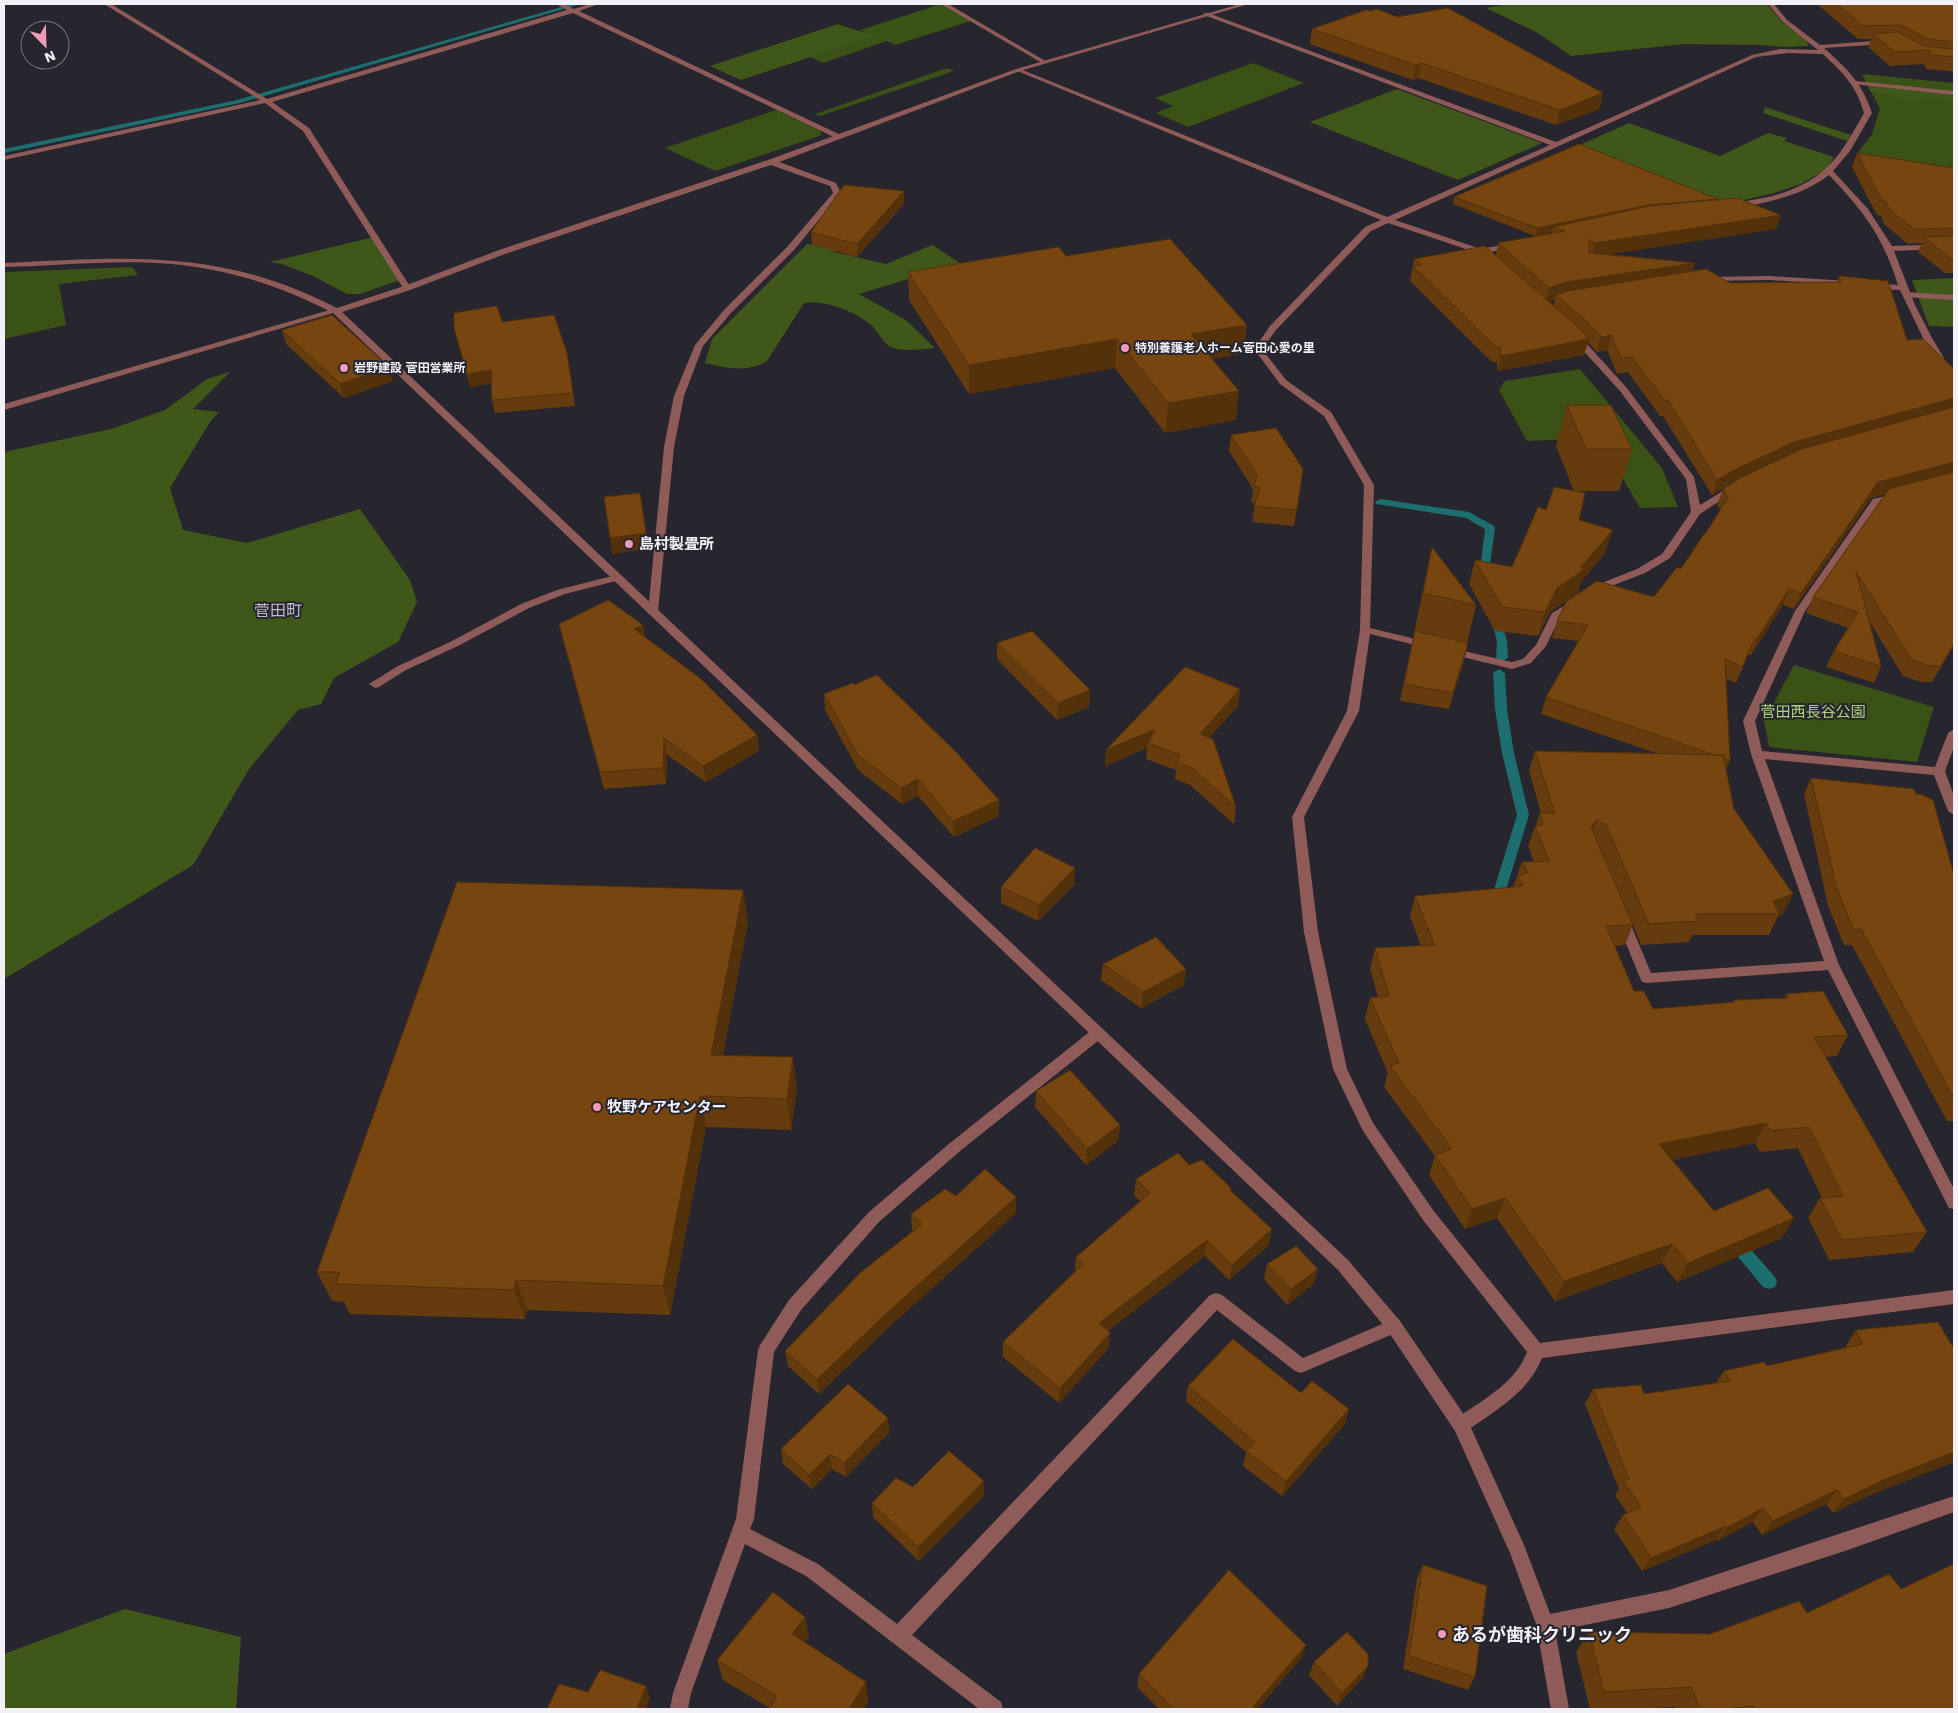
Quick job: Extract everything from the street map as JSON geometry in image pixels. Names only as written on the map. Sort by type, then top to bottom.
[{"type":"street","points":[[107,4],[287,114],[306,130],[407,288]]},
{"type":"street","points":[[559,4],[841,137]]},
{"type":"street","points":[[4,158],[266,101],[596,4]]},
{"type":"street","points":[[944,4],[1044,62]]},
{"type":"street","points":[[4,407],[336,311],[407,288],[512,249],[771,162],[1018,70],[1206,14],[1246,4]]},
{"type":"street","points":[[1731,209],[1800,189],[1829,171],[1850,144],[1868,113],[1862,94],[1855,83],[1822,49],[1785,21],[1771,4]]},
{"type":"street","points":[[1206,14],[1554,144]]},
{"type":"street","points":[[1536,1351],[1428,1215],[1368,1126],[1340,1069],[1311,932],[1298,816],[1353,711],[1365,630],[1369,486],[1328,414],[1283,382],[1258,349],[1273,328],[1368,229],[1754,56],[1787,50],[1822,49],[1840,44],[1895,42]]},
{"type":"street","points":[[1018,70],[1387,220],[1484,255],[1516,244]]},
{"type":"street","points":[[1855,83],[1954,93]]},
{"type":"street","points":[[653,612],[669,447],[679,396],[699,344],[727,312],[791,248],[836,193],[833,185],[771,162]]},
{"type":"street","points":[[1829,171],[1862,206],[1889,249],[1905,292],[1931,347],[1954,381]]},
{"type":"street","points":[[1889,249],[1954,246]]},
{"type":"street","points":[[4,265],[146,260],[180,262],[237,272],[270,281],[304,294],[336,311],[1343,1265],[1394,1326],[1461,1425],[1518,1551],[1545,1624],[1560,1709]]},
{"type":"street","points":[[1694,280],[1770,278],[1862,284],[1954,298]]},
{"type":"street","points":[[1563,325],[1623,389],[1691,479],[1696,512]]},
{"type":"street","points":[[1365,630],[1512,666],[1527,661],[1541,646],[1556,615],[1591,591],[1641,571],[1666,556],[1696,512],[1730,490],[1748,482]]},
{"type":"street","points":[[1912,492],[1877,501],[1800,611],[1749,721],[1757,754],[1832,965],[1954,1203]]},
{"type":"street","points":[[375,684],[402,668],[454,644],[525,606],[561,592],[616,578]]},
{"type":"street","points":[[1954,733],[1952,747],[1939,771],[1954,810]]},
{"type":"street","points":[[1757,754],[1939,771]]},
{"type":"street","points":[[1617,909],[1648,978],[1832,965]]},
{"type":"street","points":[[679,1709],[682,1694],[745,1519],[766,1350],[795,1305],[874,1217],[955,1147],[1098,1033]]},
{"type":"street","points":[[1536,1351],[1954,1297]]},
{"type":"street","points":[[898,1636],[1216,1300],[1301,1366],[1394,1326]]},
{"type":"street","points":[[1461,1425],[1518,1383],[1532,1364],[1536,1351]]},
{"type":"street","points":[[1545,1624],[1669,1599],[1848,1541],[1954,1504]]},
{"type":"street","points":[[739,1532],[812,1570],[994,1709]]},
{"type":"green space","points":[[941,4],[971,21],[895,45],[887,41],[823,63],[810,57],[874,36],[860,30]]},
{"type":"green space","points":[[1508,4],[1767,4],[1782,22],[1807,40],[1808,46],[1684,44],[1571,56],[1538,33],[1486,8]]},
{"type":"green space","points":[[838,24],[875,36],[741,80],[710,66]]},
{"type":"green space","points":[[1253,63],[1304,83],[1188,127],[1156,113],[1173,106],[1155,98]]},
{"type":"green space","points":[[947,68],[954,71],[820,116],[815,114]]},
{"type":"green space","points":[[1862,74],[1954,83],[1954,168],[1856,155],[1872,134],[1880,109]]},
{"type":"green space","points":[[1867,85],[1954,96],[1954,103],[1926,98],[1913,101],[1871,92]]},
{"type":"green space","points":[[1397,89],[1542,143],[1458,180],[1310,122]]},
{"type":"green space","points":[[1765,107],[1851,135],[1847,141],[1763,113]]},
{"type":"green space","points":[[776,110],[819,130],[822,135],[715,171],[665,148]]},
{"type":"green space","points":[[1629,123],[1720,156],[1768,133],[1787,138],[1784,141],[1834,157],[1828,167],[1801,184],[1774,193],[1726,204],[1573,148]]},
{"type":"green space","points":[[374,237],[400,280],[360,294],[347,294],[313,276],[282,264],[270,262]]},
{"type":"green space","points":[[807,244],[837,248],[834,252],[886,264],[932,245],[988,281],[928,273],[859,294],[907,321],[935,348],[912,350],[894,348],[887,344],[871,325],[857,315],[830,305],[804,303],[767,361],[760,365],[745,368],[729,368],[705,363],[712,339]]},
{"type":"green space","points":[[132,267],[138,275],[59,284],[66,325],[4,339],[4,272]]},
{"type":"green space","points":[[1954,278],[1954,327],[1929,326],[1912,280]]},
{"type":"green space","points":[[1580,369],[1662,468],[1678,507],[1640,508],[1599,438],[1527,441],[1499,390],[1505,381]]},
{"type":"green space","points":[[230,372],[193,409],[219,412],[210,422],[170,488],[183,530],[247,543],[360,509],[410,580],[417,602],[398,642],[334,678],[321,704],[298,710],[249,769],[193,865],[4,979],[4,452],[111,429],[165,410],[207,379]]},
{"type":"green space","name":"菅田西長谷公園","points":[[1794,665],[1934,707],[1917,762],[1769,747],[1764,721]]},
{"type":"green space","points":[[125,1609],[241,1637],[236,1709],[4,1709],[4,1654]]},
{"type":"building","points":[[1837,4],[1954,4],[1954,42],[1929,39],[1900,25],[1863,26]]},
{"type":"building","points":[[1448,8],[1603,93],[1560,110],[1421,63],[1416,65],[1312,29],[1366,10],[1377,9],[1397,17]]},
{"type":"building","points":[[1898,32],[1924,46],[1954,49],[1954,57],[1932,55],[1929,50],[1895,52],[1872,34]]},
{"type":"building","points":[[1579,144],[1718,199],[1648,205],[1537,228],[1454,197]]},
{"type":"building","points":[[1857,153],[1954,168],[1954,228],[1914,229],[1890,210],[1886,202],[1882,201]]},
{"type":"building","points":[[844,185],[904,191],[857,244],[811,232]]},
{"type":"building","points":[[1737,198],[1781,215],[1595,243],[1589,240],[1589,253],[1695,263],[1566,282],[1549,288],[1498,243],[1565,231],[1553,227],[1650,206]]},
{"type":"building","points":[[1954,236],[1954,259],[1951,259],[1924,237]]},
{"type":"building","points":[[1170,239],[1247,325],[1191,334],[1239,391],[1168,403],[1117,339],[969,365],[908,272],[1059,247],[1066,256]]},
{"type":"building","points":[[1485,246],[1576,325],[1589,339],[1501,356],[1500,347],[1496,347],[1413,266],[1422,265],[1414,259]]},
{"type":"building","points":[[1706,269],[1730,283],[1841,282],[1839,276],[1888,281],[1907,340],[1923,339],[1954,369],[1954,398],[1794,442],[1717,480],[1668,400],[1665,401],[1632,357],[1621,358],[1611,335],[1601,337],[1584,319],[1556,295],[1568,291]]},
{"type":"building","points":[[497,306],[502,322],[554,315],[567,353],[573,393],[492,400],[491,370],[467,374],[454,328],[454,313]]},
{"type":"building","points":[[332,315],[389,367],[340,384],[282,330]]},
{"type":"building","points":[[1567,405],[1611,405],[1632,449],[1586,449]]},
{"type":"building","points":[[1954,407],[1954,462],[1878,482],[1801,593],[1789,589],[1757,639],[1755,638],[1742,667],[1725,659],[1730,760],[1724,758],[1723,755],[1715,755],[1546,697],[1588,625],[1557,621],[1566,602],[1597,581],[1654,597],[1677,567],[1681,569],[1728,498],[1723,489],[1740,478],[1802,449]]},
{"type":"building","points":[[1276,428],[1303,469],[1297,510],[1254,506],[1260,488],[1254,486],[1257,475],[1231,435]]},
{"type":"building","points":[[1954,472],[1954,643],[1941,666],[1929,666],[1911,659],[1856,572],[1881,666],[1834,651],[1858,612],[1813,597],[1889,489]]},
{"type":"building","points":[[1554,487],[1585,493],[1579,520],[1613,530],[1580,568],[1585,569],[1557,588],[1545,612],[1502,607],[1475,560],[1512,567],[1538,507],[1546,510]]},
{"type":"building","points":[[640,493],[646,533],[610,538],[604,497]]},
{"type":"building","points":[[1432,547],[1476,605],[1423,593]]},
{"type":"building","points":[[608,600],[643,625],[634,629],[701,679],[757,735],[703,766],[664,738],[663,768],[600,772],[559,624]]},
{"type":"building","points":[[1032,631],[1090,690],[1058,703],[997,643]]},
{"type":"building","points":[[1415,631],[1468,643],[1453,693],[1404,684]]},
{"type":"building","points":[[1185,667],[1240,689],[1200,734],[1213,739],[1236,807],[1192,768],[1177,763],[1180,755],[1148,743],[1156,731],[1153,730],[1106,750]]},
{"type":"building","points":[[877,675],[957,753],[999,800],[953,821],[918,779],[901,788],[858,755],[824,694],[853,683],[854,685]]},
{"type":"building","points":[[1535,751],[1723,755],[1734,809],[1793,894],[1773,901],[1779,914],[1695,914],[1698,921],[1649,924],[1606,825],[1597,820],[1591,827],[1633,925],[1606,926],[1634,991],[1644,991],[1653,1009],[1735,1002],[1734,1000],[1789,998],[1786,994],[1823,991],[1848,1035],[1814,1037],[1927,1232],[1842,1240],[1820,1198],[1843,1196],[1809,1127],[1771,1131],[1766,1123],[1659,1144],[1714,1211],[1768,1188],[1794,1218],[1688,1263],[1672,1244],[1564,1281],[1505,1198],[1472,1209],[1435,1155],[1452,1149],[1390,1066],[1399,1063],[1370,998],[1389,996],[1375,948],[1435,945],[1415,896],[1524,886],[1517,876],[1528,873],[1522,862],[1549,861],[1535,826],[1543,825],[1540,812],[1555,814]]},
{"type":"building","points":[[1811,778],[1914,789],[1916,794],[1933,800],[1954,875],[1954,1098],[1861,929],[1853,929],[1837,889]]},
{"type":"building","points":[[1035,848],[1075,868],[1039,905],[1001,887]]},
{"type":"building","name":"牧野ケアセンター","points":[[457,882],[743,890],[711,1055],[793,1057],[787,1099],[700,1096],[663,1286],[516,1280],[514,1290],[336,1284],[340,1272],[317,1272]]},
{"type":"building","points":[[1156,937],[1186,969],[1143,992],[1103,964]]},
{"type":"building","points":[[1070,1070],[1120,1125],[1087,1149],[1036,1091]]},
{"type":"building","points":[[1178,1153],[1189,1165],[1202,1160],[1232,1189],[1230,1190],[1272,1229],[1232,1265],[1207,1240],[1099,1323],[1110,1333],[1060,1388],[1003,1342],[1083,1264],[1076,1257],[1150,1193],[1136,1179]]},
{"type":"building","points":[[985,1169],[1016,1197],[889,1311],[817,1379],[785,1351],[860,1273],[922,1224],[911,1214],[945,1189],[956,1196]]},
{"type":"building","points":[[1296,1246],[1318,1269],[1291,1289],[1267,1264]]},
{"type":"building","points":[[1938,1322],[1954,1349],[1954,1452],[1881,1481],[1844,1499],[1837,1490],[1773,1521],[1763,1508],[1727,1528],[1726,1526],[1651,1558],[1623,1515],[1641,1507],[1623,1481],[1629,1479],[1593,1389],[1641,1385],[1644,1394],[1730,1381],[1724,1371],[1764,1362],[1767,1366],[1862,1344],[1856,1330]]},
{"type":"building","points":[[1233,1339],[1301,1393],[1312,1381],[1349,1409],[1286,1481],[1246,1451],[1255,1442],[1188,1386]]},
{"type":"building","points":[[848,1384],[888,1418],[844,1463],[830,1454],[809,1475],[781,1449]]},
{"type":"building","points":[[949,1451],[984,1481],[918,1547],[872,1503],[896,1478],[913,1487]]},
{"type":"building","points":[[1954,1564],[1954,1709],[1755,1709],[1754,1706],[1701,1709],[1691,1687],[1604,1692],[1589,1632],[1710,1634],[1799,1601],[1807,1613],[1889,1574],[1901,1589]]},
{"type":"building","name":"あるが歯科クリニック","points":[[1423,1565],[1487,1586],[1475,1677],[1409,1656]]},
{"type":"building","points":[[1229,1570],[1306,1645],[1251,1709],[1174,1709],[1139,1674]]},
{"type":"building","points":[[773,1592],[805,1617],[792,1634],[866,1682],[849,1709],[770,1709],[777,1696],[717,1660]]},
{"type":"building","points":[[1347,1632],[1368,1654],[1368,1666],[1342,1693],[1314,1662]]},
{"type":"building","points":[[600,1670],[646,1686],[637,1709],[547,1709],[559,1684],[588,1692]]},
{"type":"waterway","points":[[4,151],[238,102],[578,4]]},
{"type":"waterway","points":[[1380,502],[1469,515],[1490,528],[1484,577]]},
{"type":"waterway","points":[[1495,616],[1502,641],[1502,658]]},
{"type":"waterway","points":[[1499,673],[1501,709],[1508,753],[1523,815],[1499,893],[1503,904]]},
{"type":"waterway","points":[[1735,1242],[1769,1282]]},
{"type":"place","name":"特別養護老人ホーム菅田心愛の里","points":[[1125,348]]},
{"type":"place","name":"岩野建設 菅田営業所","points":[[344,368]]},
{"type":"place","name":"島村製畳所","points":[[629,544]]},
{"type":"place","name":"牧野ケアセンター","points":[[597,1107]]},
{"type":"place","name":"あるが歯科クリニック","points":[[1442,1634]]},
{"type":"district","name":"菅田町","points":[[278,610]]}]
